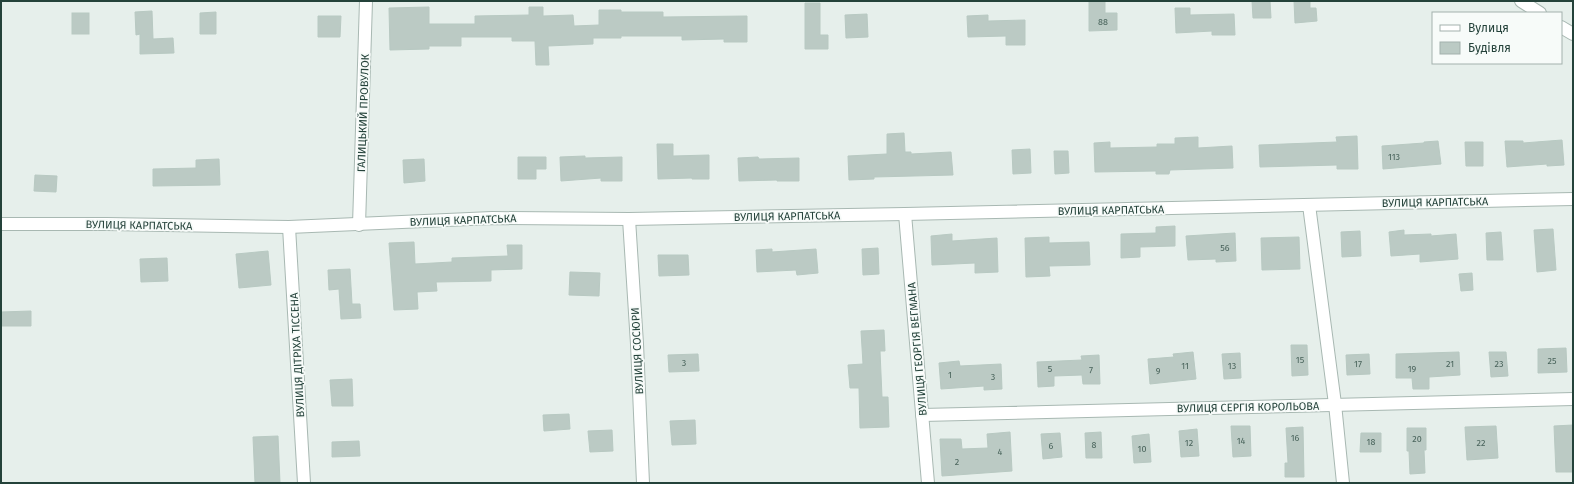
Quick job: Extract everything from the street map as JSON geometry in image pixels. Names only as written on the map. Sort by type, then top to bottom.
[{"type":"street","name":"ГАЛИЦЬКИЙ ПРОВУЛОК","points":[[359,225],[366,1]]},
{"type":"street","points":[[1522,1],[1538,12]]},
{"type":"street","points":[[1562,28],[1573,34]]},
{"type":"street","name":"ВУЛИЦЯ КАРПАТСЬКА","points":[[1,224],[289,227],[492,218],[628,218],[905,214],[1573,199]]},
{"type":"street","points":[[1309,205],[1336,404],[1343,483]]},
{"type":"street","name":"ВУЛИЦЯ ГЕОРГІЯ ВЕГМАНА","points":[[905,214],[928,483]]},
{"type":"street","name":"ВУЛИЦЯ СОСЮРИ","points":[[628,218],[643,483]]},
{"type":"street","name":"ВУЛИЦЯ ДІТРІХА ТІССЕНА","points":[[289,227],[304,483]]},
{"type":"street","name":"ВУЛИЦЯ СЕРГІЯ КОРОЛЬОВА","points":[[922,415],[1573,399]]},
{"type":"building","points":[[1089,1],[1105,1],[1105,13],[1117,13],[1117,30],[1089,31]]},
{"type":"building","points":[[1252,1],[1270,1],[1271,18],[1253,18]]},
{"type":"building","points":[[1294,1],[1310,1],[1310,8],[1316,8],[1317,21],[1295,23]]},
{"type":"building","points":[[805,3],[820,3],[820,35],[828,35],[828,49],[805,49]]},
{"type":"building","points":[[429,7],[429,24],[475,24],[475,16],[529,15],[529,7],[543,7],[543,16],[573,15],[574,26],[599,25],[599,10],[621,10],[621,12],[663,12],[663,17],[747,16],[747,42],[724,42],[724,39],[682,40],[682,36],[621,36],[621,38],[593,38],[593,44],[548,46],[549,65],[536,65],[535,41],[512,41],[512,37],[461,37],[461,46],[429,46],[429,49],[390,50],[389,8]]},
{"type":"building","points":[[1175,8],[1190,8],[1190,15],[1234,14],[1235,35],[1212,35],[1212,31],[1176,33]]},
{"type":"building","points":[[152,11],[153,39],[173,38],[174,53],[140,54],[140,34],[136,35],[135,12]]},
{"type":"building","points":[[216,12],[216,34],[200,34],[200,13]]},
{"type":"building","points":[[72,13],[89,13],[89,34],[72,34]]},
{"type":"building","points":[[867,14],[868,37],[846,38],[845,15]]},
{"type":"building","points":[[988,15],[988,21],[1025,20],[1025,45],[1006,45],[1006,36],[968,37],[967,16]]},
{"type":"building","points":[[318,16],[341,16],[340,37],[318,37]]},
{"type":"building","points":[[904,133],[905,152],[911,152],[911,154],[951,152],[953,175],[874,177],[874,179],[849,180],[848,156],[887,154],[887,134]]},
{"type":"building","points":[[1357,136],[1358,169],[1337,169],[1337,165],[1260,167],[1259,145],[1337,142],[1336,137]]},
{"type":"building","points":[[1198,137],[1198,148],[1232,146],[1233,168],[1170,170],[1169,174],[1156,174],[1156,171],[1095,172],[1094,143],[1110,142],[1110,148],[1157,147],[1157,144],[1175,144],[1175,138]]},
{"type":"building","points":[[1562,140],[1564,165],[1547,166],[1547,164],[1507,167],[1505,141],[1523,141],[1523,143]]},
{"type":"building","points":[[1438,141],[1441,164],[1383,169],[1382,146]]},
{"type":"building","points":[[1465,142],[1483,142],[1483,166],[1466,166]]},
{"type":"building","points":[[657,144],[673,144],[673,156],[709,155],[709,179],[658,179]]},
{"type":"building","points":[[1030,149],[1031,173],[1013,174],[1012,150]]},
{"type":"building","points":[[1054,151],[1068,151],[1069,173],[1055,174]]},
{"type":"building","points":[[585,156],[585,158],[622,157],[622,181],[601,181],[601,178],[561,181],[560,157]]},
{"type":"building","points":[[518,157],[546,157],[546,169],[536,169],[536,179],[518,179]]},
{"type":"building","points":[[758,157],[759,159],[799,158],[799,181],[739,181],[738,158]]},
{"type":"building","points":[[219,159],[220,185],[153,186],[153,169],[196,168],[196,160]]},
{"type":"building","points":[[424,159],[425,181],[404,183],[403,160]]},
{"type":"building","points":[[35,175],[57,176],[56,192],[34,191]]},
{"type":"building","points":[[1175,226],[1175,246],[1140,247],[1140,257],[1121,258],[1121,234],[1156,233],[1156,227]]},
{"type":"building","points":[[1553,229],[1556,270],[1537,272],[1534,230]]},
{"type":"building","points":[[1404,230],[1404,235],[1431,234],[1431,236],[1456,234],[1458,259],[1420,262],[1420,254],[1391,256],[1389,232]]},
{"type":"building","points":[[1360,231],[1361,256],[1342,257],[1341,232]]},
{"type":"building","points":[[1501,232],[1503,260],[1487,260],[1486,233]]},
{"type":"building","points":[[1235,233],[1236,261],[1216,262],[1216,259],[1188,260],[1186,236]]},
{"type":"building","points":[[952,234],[952,241],[997,238],[998,272],[975,273],[975,263],[932,265],[931,236]]},
{"type":"building","points":[[1049,237],[1049,243],[1089,242],[1090,265],[1049,266],[1050,276],[1026,277],[1025,238]]},
{"type":"building","points":[[1299,237],[1300,269],[1262,270],[1261,238]]},
{"type":"building","points":[[414,242],[415,264],[452,262],[452,258],[508,256],[507,245],[522,245],[522,269],[491,270],[491,281],[436,282],[437,291],[417,292],[418,309],[394,310],[389,243]]},
{"type":"building","points":[[878,248],[879,274],[863,275],[862,249]]},
{"type":"building","points":[[772,249],[772,252],[816,249],[818,273],[797,275],[796,270],[757,272],[756,250]]},
{"type":"building","points":[[268,251],[271,285],[239,288],[236,254]]},
{"type":"building","points":[[658,255],[688,255],[689,275],[659,276]]},
{"type":"building","points":[[167,258],[168,281],[141,282],[140,259]]},
{"type":"building","points":[[350,269],[352,304],[360,304],[361,318],[341,319],[339,289],[329,290],[328,270]]},
{"type":"building","points":[[570,272],[600,273],[599,296],[569,295]]},
{"type":"building","points":[[1472,273],[1473,290],[1461,291],[1459,274]]},
{"type":"building","points":[[31,311],[31,326],[2,326],[1,312]]},
{"type":"building","points":[[884,330],[885,351],[880,351],[882,397],[888,397],[889,427],[860,428],[859,388],[850,388],[848,365],[863,364],[861,331]]},
{"type":"building","points":[[1291,345],[1307,345],[1308,375],[1292,376]]},
{"type":"building","points":[[1566,348],[1567,372],[1538,373],[1538,349]]},
{"type":"building","points":[[1193,352],[1196,379],[1150,384],[1148,359],[1174,357],[1173,354]]},
{"type":"building","points":[[1459,352],[1460,375],[1429,377],[1429,389],[1413,389],[1412,378],[1396,378],[1396,354]]},
{"type":"building","points":[[1489,352],[1506,352],[1508,376],[1491,377]]},
{"type":"building","points":[[1240,353],[1241,378],[1224,379],[1222,354]]},
{"type":"building","points":[[698,354],[699,371],[669,372],[668,355]]},
{"type":"building","points":[[1369,354],[1370,374],[1347,375],[1346,355]]},
{"type":"building","points":[[1099,355],[1100,384],[1083,384],[1082,375],[1054,376],[1054,386],[1038,387],[1037,362],[1082,360],[1081,356]]},
{"type":"building","points":[[959,361],[960,366],[1001,364],[1002,389],[984,390],[984,386],[941,389],[939,363]]},
{"type":"building","points":[[352,379],[353,406],[332,406],[330,380]]},
{"type":"building","points":[[569,414],[570,429],[544,431],[543,415]]},
{"type":"building","points":[[695,420],[696,444],[672,445],[670,421]]},
{"type":"building","points":[[1573,425],[1573,472],[1556,472],[1554,426]]},
{"type":"building","points":[[1231,426],[1250,426],[1251,456],[1233,457]]},
{"type":"building","points":[[1496,426],[1498,458],[1467,460],[1465,427]]},
{"type":"building","points":[[1303,427],[1304,477],[1285,477],[1285,463],[1288,463],[1286,428]]},
{"type":"building","points":[[1407,428],[1426,428],[1426,450],[1424,450],[1425,473],[1410,474],[1409,451],[1407,451]]},
{"type":"building","points":[[1197,429],[1199,456],[1181,457],[1179,431]]},
{"type":"building","points":[[612,430],[613,451],[590,452],[588,431]]},
{"type":"building","points":[[1010,432],[1012,471],[942,476],[940,439],[961,439],[962,449],[988,448],[987,434]]},
{"type":"building","points":[[1101,432],[1102,458],[1086,458],[1085,433]]},
{"type":"building","points":[[1060,433],[1062,457],[1043,459],[1041,434]]},
{"type":"building","points":[[1361,433],[1381,433],[1381,452],[1360,452]]},
{"type":"building","points":[[1149,434],[1151,462],[1134,463],[1132,436]]},
{"type":"building","points":[[278,436],[280,483],[255,483],[253,437]]},
{"type":"building","points":[[359,441],[360,456],[332,457],[332,442]]}]
